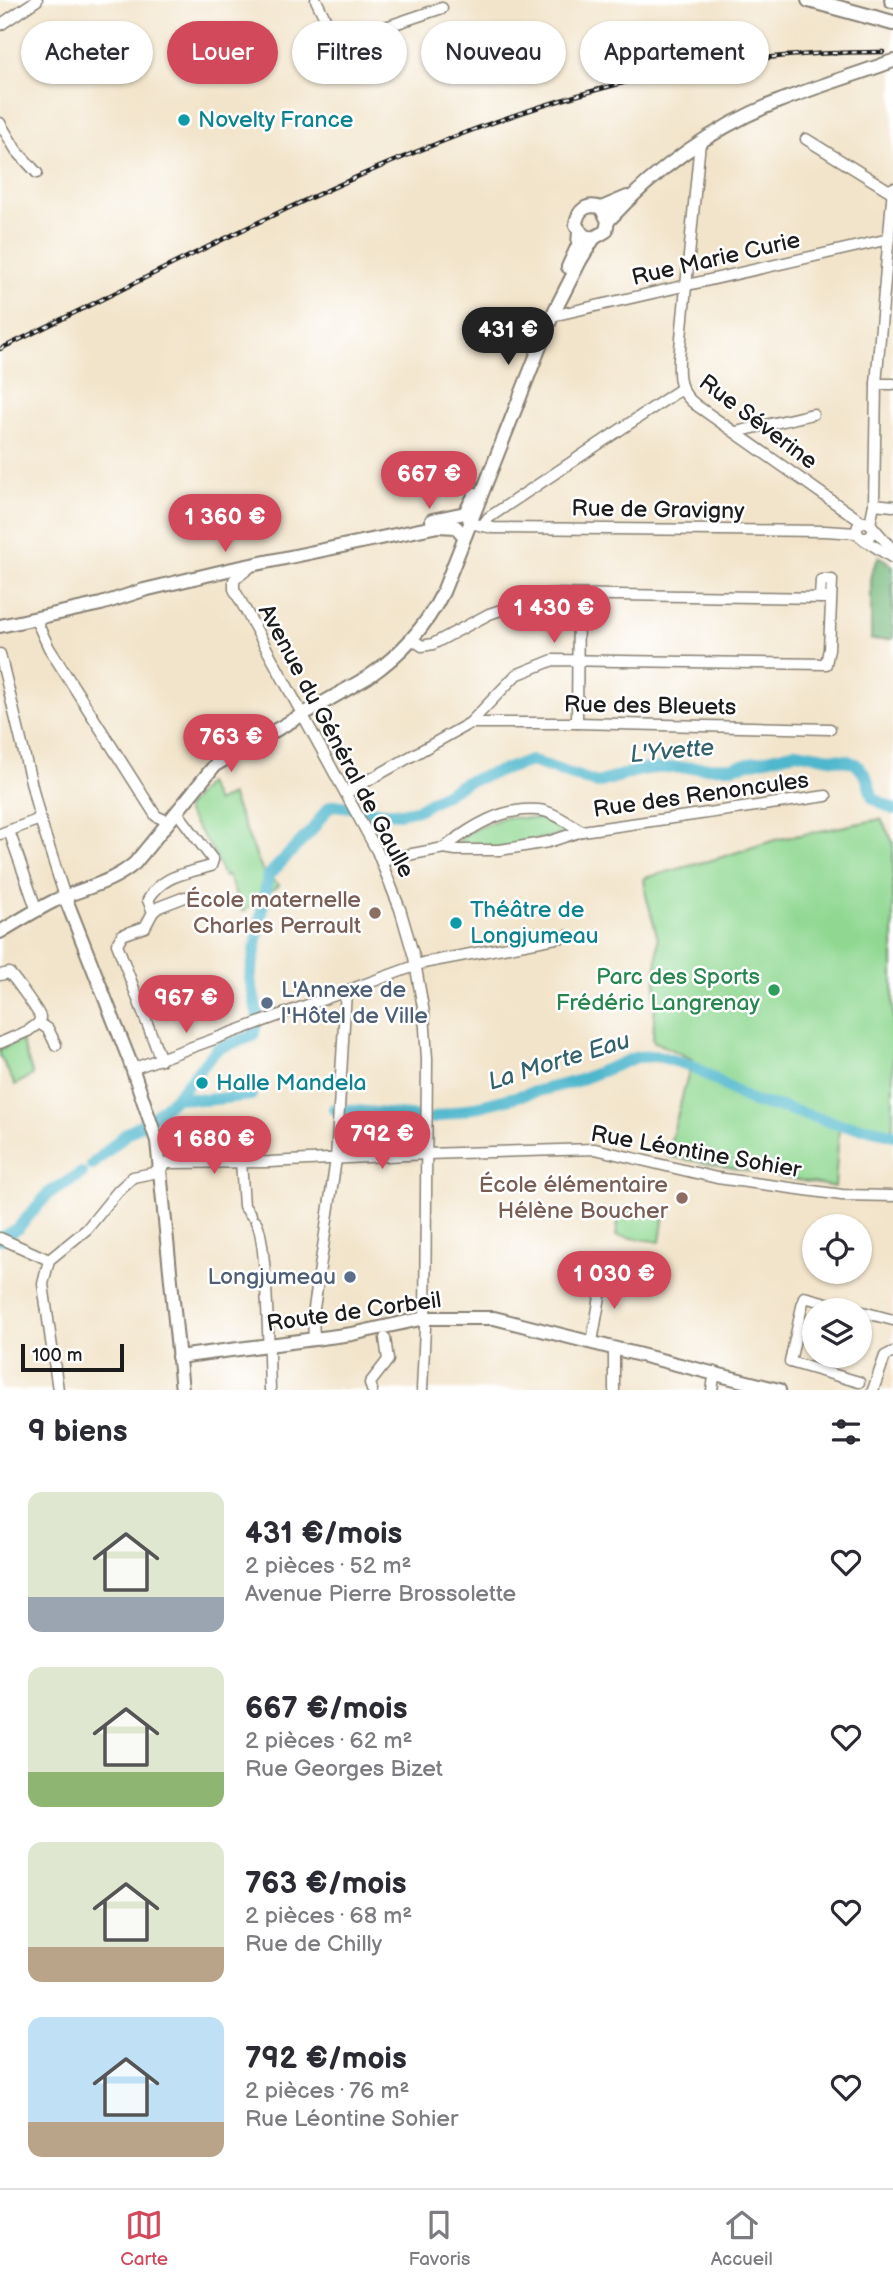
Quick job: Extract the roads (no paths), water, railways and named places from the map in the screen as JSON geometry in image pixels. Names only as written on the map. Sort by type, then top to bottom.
[{"type":"highway","points":[[809,0],[893,23]]},
{"type":"main road","points":[[0,932],[65,897],[123,873],[177,819],[215,765],[368,677],[412,639],[438,603],[552,316],[594,238],[606,230],[608,220],[635,192],[672,161],[744,117],[777,102],[893,61]]},
{"type":"main road","points":[[472,520],[470,505],[546,315],[578,245],[577,219],[580,212],[586,207],[601,208],[635,192]]},
{"type":"main road","points":[[601,208],[608,220]]},
{"type":"main road","points":[[579,231],[584,236],[594,238]]},
{"type":"main road","points":[[0,626],[252,565],[472,520]]},
{"type":"main road","points":[[377,538],[448,525],[456,527],[464,536]]},
{"type":"main road","points":[[65,897],[158,1141],[181,1390]]},
{"type":"main road","name":"Route de Corbeil","points":[[178,1357],[314,1340],[425,1318],[494,1318],[715,1372],[757,1387],[779,1390]]},
{"type":"street","points":[[0,25],[37,0]]},
{"type":"street","points":[[316,0],[336,41],[344,41],[442,8]]},
{"type":"street","points":[[0,123],[16,150],[37,173]]},
{"type":"street","points":[[807,139],[892,193]]},
{"type":"street","name":"Rue Séverine","points":[[700,142],[679,359],[678,378],[681,389],[696,405],[868,524]]},
{"type":"street","points":[[860,536],[869,538],[872,534],[868,524],[874,505],[876,384],[893,188]]},
{"type":"street","name":"Rue Marie Curie","points":[[552,316],[888,239]]},
{"type":"street","points":[[876,384],[893,384]]},
{"type":"street","points":[[472,520],[488,518],[681,389]]},
{"type":"street","points":[[736,432],[813,414]]},
{"type":"street","points":[[874,505],[893,506]]},
{"type":"street","name":"Rue de Gravigny","points":[[472,520],[493,528],[816,531],[860,536]]},
{"type":"street","points":[[868,524],[856,528],[860,536],[893,558]]},
{"type":"street","points":[[868,524],[893,550]]},
{"type":"street","name":"Avenue du Général de Gaulle","points":[[252,565],[237,576],[234,589],[381,860],[400,909],[415,966],[427,1043],[422,1390]]},
{"type":"street","points":[[345,793],[470,723],[516,675],[553,660],[826,664],[829,649],[825,598],[548,594],[489,614],[428,645],[418,644],[412,639]]},
{"type":"street","points":[[578,595],[578,723]]},
{"type":"street","points":[[35,618],[42,636],[156,816],[177,819],[213,860],[211,866],[173,876],[159,884],[148,900],[153,912]]},
{"type":"street","points":[[0,654],[40,819],[65,897]]},
{"type":"street","name":"Rue des Bleuets","points":[[470,723],[830,729]]},
{"type":"street","name":"Rue des Renoncules","points":[[381,860],[444,848],[500,850],[548,842],[582,831],[826,796]]},
{"type":"street","name":"Rue des Renoncules","points":[[444,848],[486,820],[511,813],[539,810],[582,831]]},
{"type":"street","points":[[37,911],[5,832],[40,819]]},
{"type":"street","points":[[161,1060],[117,944],[122,935],[145,927],[159,906],[185,897]]},
{"type":"street","points":[[132,1069],[415,966],[453,956],[566,936]]},
{"type":"street","points":[[0,975],[9,973],[13,976],[39,1014],[39,1023]]},
{"type":"street","points":[[314,1340],[313,1315],[336,1159],[346,991]]},
{"type":"street","points":[[0,1043],[39,1023]]},
{"type":"street","points":[[39,1023],[48,1030],[56,1045]]},
{"type":"street","name":"Rue Léontine Sohier","points":[[48,1260],[87,1229],[133,1177],[159,1170],[168,1163],[595,1149],[717,1178],[842,1195],[893,1196]]},
{"type":"street","points":[[241,1161],[244,1206],[260,1227],[270,1390]]},
{"type":"street","points":[[4,1240],[48,1260],[43,1284],[58,1390]]},
{"type":"street","points":[[592,1342],[604,1274]]},
{"type":"street","points":[[802,1306],[790,1362],[802,1365]]},
{"type":"street","points":[[872,1315],[893,1320]]},
{"type":"street","points":[[372,1390],[370,1382],[388,1360],[385,1338]]},
{"type":"street","points":[[614,1348],[614,1390]]},
{"type":"street","points":[[873,1390],[885,1356],[893,1352]]},
{"type":"street","points":[[811,1368],[859,1382]]},
{"type":"street","points":[[712,1390],[715,1372]]},
{"type":"waterway","name":"L'Yvette","points":[[358,810],[400,813],[419,809],[466,782],[531,761],[597,783],[640,770],[733,767],[796,752],[856,764],[866,776],[873,798],[893,809]]},
{"type":"waterway","name":"L'Yvette","points":[[92,1165],[127,1133],[155,1116],[176,1097],[218,1048],[253,1036],[258,1017],[250,979],[268,876],[312,830],[328,808],[334,805],[349,807]]},
{"type":"waterway","name":"La Morte Eau","points":[[433,1118],[577,1081],[637,1057],[658,1056],[692,1066],[753,1102],[781,1107],[841,1125],[873,1129],[893,1135]]},
{"type":"waterway","name":"La Morte Eau","points":[[176,1097],[206,1100],[251,1095]]},
{"type":"waterway","name":"La Morte Eau","points":[[334,1109],[420,1117]]},
{"type":"waterway","name":"L'Yvette","points":[[0,1239],[17,1229],[49,1193],[82,1173]]},
{"type":"railway","points":[[0,349],[321,193],[486,125],[571,97],[685,69],[769,57],[883,52]]},
{"type":"place","name":"Novelty France","points":[[184,120]]},
{"type":"place","name":"École maternelle Charles Perrault","points":[[375,913]]},
{"type":"place","name":"Théâtre de Longjumeau","points":[[456,923]]},
{"type":"place","name":"Parc des Sports Frédéric Langrenay","points":[[774,990]]},
{"type":"place","name":"L'Annexe de l'Hôtel de Ville","points":[[267,1003]]},
{"type":"place","name":"Halle Mandela","points":[[202,1083]]},
{"type":"place","name":"École élémentaire Hélène Boucher","points":[[682,1198]]},
{"type":"place","name":"Longjumeau","points":[[350,1277]]}]
